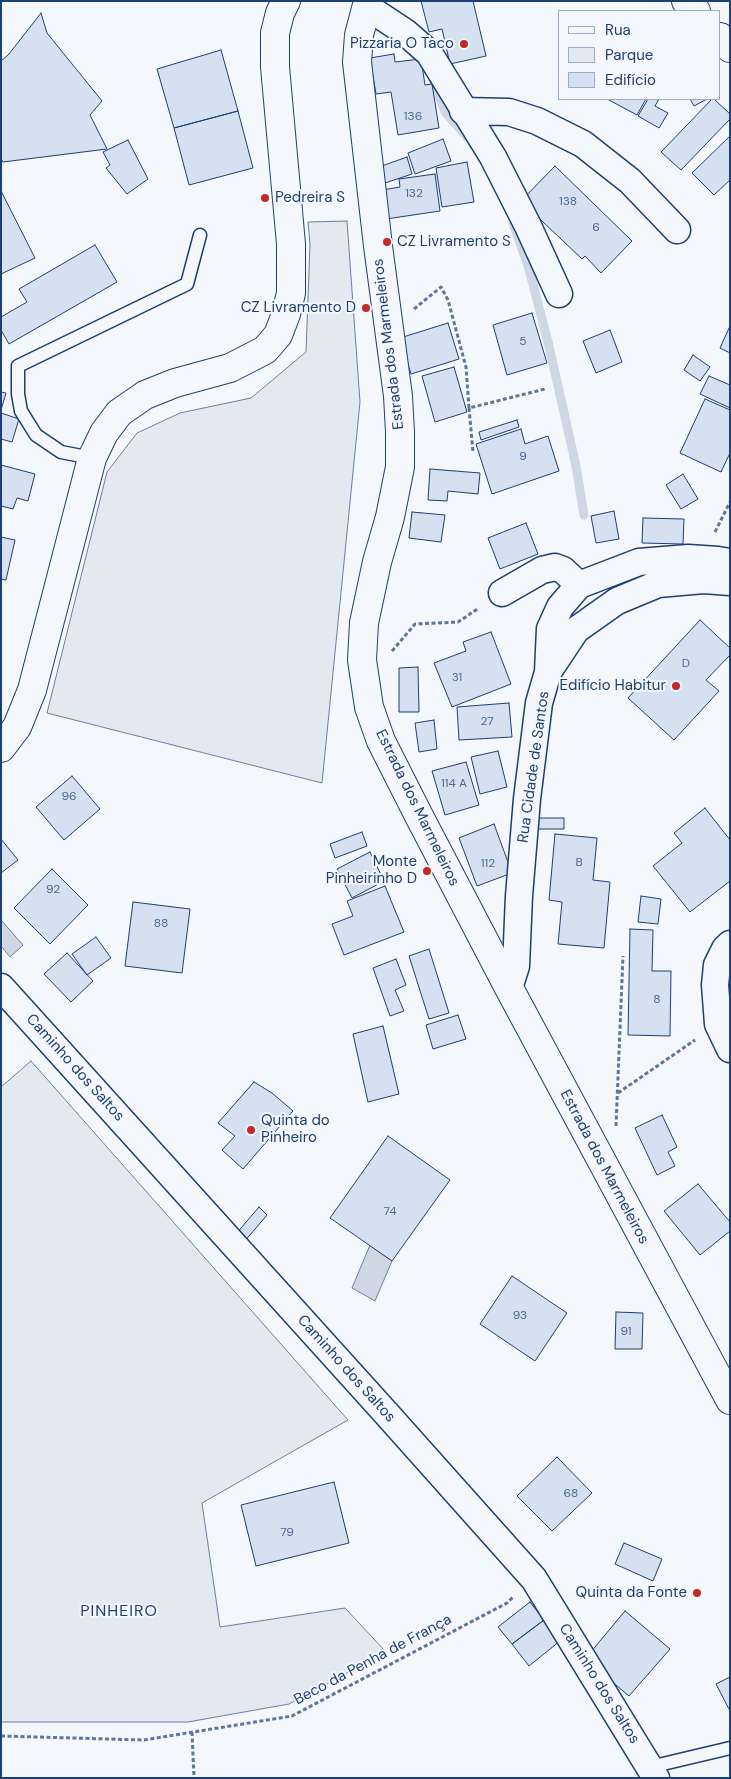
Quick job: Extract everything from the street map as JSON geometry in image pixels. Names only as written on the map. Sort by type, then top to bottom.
[{"type":"main road","points":[[1,748],[17,727],[32,690],[92,458],[104,433],[119,413],[145,395],[175,383],[230,368],[265,350],[278,335],[291,293],[291,244],[275,67],[275,33],[280,13],[286,1]]},
{"type":"main road","points":[[686,1],[695,10]]},
{"type":"main road","name":"Estrada dos Marmeleiros","points":[[367,4],[359,35],[358,62],[378,246],[398,396],[400,432],[400,467],[390,518],[377,562],[364,623],[362,660],[369,707],[381,741],[509,988],[730,1400]]},
{"type":"main road","points":[[721,38],[730,48]]},
{"type":"street","name":"Estrada dos Marmeleiros","points":[[367,4],[405,32],[429,53],[493,157],[528,226],[559,294]]},
{"type":"street","points":[[464,111],[509,112],[537,121],[583,144],[630,181],[677,230]]},
{"type":"street","points":[[548,672],[550,629],[560,607],[579,585],[639,562],[688,558],[730,562]]},
{"type":"street","points":[[502,593],[542,570],[555,567],[563,570],[579,585]]},
{"type":"street","name":"Rua Cidade de Santos","points":[[509,988],[516,966],[519,896],[527,799],[539,702],[548,672],[576,630],[617,601],[658,584],[704,580],[730,582]]},
{"type":"street","points":[[730,944],[725,949],[717,965],[715,985],[718,1024],[730,1049]]},
{"type":"street","name":"Caminho dos Saltos","points":[[1,987],[534,1579],[653,1772]]},
{"type":"lane","points":[[92,458],[61,452],[36,435],[20,411],[18,366],[187,284],[200,235]]},
{"type":"lane","points":[[653,1772],[730,1748]]},
{"type":"path","points":[[389,330],[441,287],[448,300],[466,367],[473,452]]},
{"type":"path","points":[[469,408],[545,389]]},
{"type":"path","points":[[415,624],[458,622],[502,593]]},
{"type":"path","points":[[616,1130],[622,956]]},
{"type":"path","points":[[617,1094],[718,1024]]},
{"type":"path","name":"Beco da Penha de França","points":[[1,1736],[144,1740],[292,1716],[507,1603],[534,1579]]},
{"type":"path","points":[[192,1732],[194,1778]]},
{"type":"green space","points":[[347,221],[360,402],[322,783],[47,713],[107,472],[137,433],[180,413],[251,398],[306,352],[310,244],[308,222]]},
{"type":"green space","points":[[31,1061],[348,1420],[202,1503],[220,1627],[345,1608],[386,1652],[289,1704],[188,1722],[1,1722],[1,1087]]},
{"type":"shaded area","points":[[1,920],[23,945],[10,957],[1,946]]},
{"type":"shaded area","points":[[370,1245],[392,1261],[375,1301],[352,1288]]},
{"type":"building","name":"Pizzaria O Taco","points":[[421,1],[473,1],[486,56],[450,64],[442,29],[429,32]]},
{"type":"building","points":[[41,13],[47,33],[102,101],[90,115],[107,149],[3,162],[1,159],[1,61],[9,54]]},
{"type":"building","points":[[221,50],[238,111],[174,128],[157,69]]},
{"type":"building","points":[[394,54],[395,62],[421,59],[425,85],[432,84],[439,128],[398,135],[391,92],[376,94],[370,58]]},
{"type":"building","points":[[609,100],[645,100],[637,115]]},
{"type":"building","points":[[647,100],[658,100],[655,106],[668,113],[659,128],[638,116]]},
{"type":"building","points":[[691,100],[705,100],[694,106]]},
{"type":"building","points":[[711,100],[715,100],[730,114],[730,119],[681,170],[661,152]]},
{"type":"building","points":[[238,111],[253,168],[189,185],[174,128]]},
{"type":"building","points":[[730,136],[730,180],[714,195],[692,173]]},
{"type":"building","points":[[443,139],[451,161],[415,174],[408,153]]},
{"type":"building","points":[[128,140],[148,179],[127,194],[106,168],[110,165],[103,152]]},
{"type":"building","points":[[407,157],[412,174],[385,183],[379,167]]},
{"type":"building","points":[[467,162],[474,202],[442,207],[436,168]]},
{"type":"building","points":[[555,166],[632,241],[601,273],[585,256],[582,259],[521,201]]},
{"type":"building","points":[[435,174],[440,211],[386,219],[382,190],[400,187],[399,179]]},
{"type":"building","points":[[1,191],[35,258],[1,274]]},
{"type":"building","points":[[95,245],[117,282],[9,344],[1,330],[1,317],[27,302],[19,289]]},
{"type":"building","points":[[532,313],[547,363],[507,375],[493,325]]},
{"type":"building","points":[[448,323],[459,359],[411,374],[400,338]]},
{"type":"building","points":[[730,326],[730,353],[720,348]]},
{"type":"building","points":[[610,330],[622,362],[596,373],[583,341]]},
{"type":"building","points":[[693,355],[710,367],[700,381],[684,370]]},
{"type":"building","points":[[454,367],[467,412],[435,422],[422,376]]},
{"type":"building","points":[[709,376],[730,385],[730,408],[700,394]]},
{"type":"building","points":[[1,392],[6,393],[1,410]]},
{"type":"building","points":[[705,399],[730,410],[730,453],[721,472],[680,453]]},
{"type":"building","points":[[1,413],[19,419],[12,442],[1,439]]},
{"type":"building","points":[[517,420],[519,427],[481,440],[479,432]]},
{"type":"building","points":[[521,429],[525,444],[548,436],[559,471],[492,494],[476,444]]},
{"type":"building","points":[[1,465],[35,474],[28,501],[17,498],[13,509],[1,506]]},
{"type":"building","points":[[430,469],[480,473],[478,494],[448,491],[447,501],[428,500]]},
{"type":"building","points":[[683,474],[698,499],[681,509],[666,485]]},
{"type":"building","points":[[614,511],[619,539],[596,543],[591,516]]},
{"type":"building","points":[[412,512],[445,515],[441,542],[409,538]]},
{"type":"building","points":[[643,518],[684,519],[683,544],[642,543]]},
{"type":"building","points":[[526,523],[538,554],[500,569],[488,538]]},
{"type":"building","points":[[1,537],[15,540],[6,580],[1,579]]},
{"type":"building","name":"Edifício Habitur","points":[[700,620],[730,648],[730,655],[706,680],[719,691],[674,740],[628,698]]},
{"type":"building","points":[[491,632],[511,684],[452,707],[434,663],[466,651],[463,642]]},
{"type":"building","points":[[418,667],[419,712],[399,712],[399,668]]},
{"type":"building","points":[[509,703],[512,737],[459,740],[457,707]]},
{"type":"building","points":[[434,720],[437,749],[419,752],[415,723]]},
{"type":"building","points":[[498,751],[507,787],[480,794],[471,757]]},
{"type":"building","points":[[466,762],[479,805],[445,815],[432,771]]},
{"type":"building","points":[[72,776],[100,809],[64,840],[36,807]]},
{"type":"building","points":[[705,808],[730,840],[730,881],[690,912],[653,866],[682,843],[674,833]]},
{"type":"building","points":[[537,818],[564,818],[564,829],[537,829]]},
{"type":"building","points":[[494,824],[512,873],[477,886],[459,838]]},
{"type":"building","points":[[362,832],[367,846],[335,858],[330,844]]},
{"type":"building","points":[[555,834],[597,838],[593,880],[610,882],[604,948],[558,944],[562,902],[549,900]]},
{"type":"building","points":[[1,839],[18,860],[1,873]]},
{"type":"building","points":[[370,852],[384,881],[352,898],[337,869]]},
{"type":"building","points":[[52,869],[88,905],[50,944],[14,908]]},
{"type":"building","points":[[385,886],[404,932],[344,955],[332,924],[353,916],[347,901]]},
{"type":"building","points":[[641,896],[661,899],[658,924],[638,922]]},
{"type":"building","points":[[133,902],[190,909],[182,973],[125,966]]},
{"type":"building","points":[[630,929],[653,930],[652,971],[671,971],[670,1036],[628,1035]]},
{"type":"building","points":[[96,937],[111,958],[87,975],[72,954]]},
{"type":"building","points":[[429,949],[449,1013],[429,1019],[409,956]]},
{"type":"building","points":[[67,953],[93,981],[71,1002],[44,974]]},
{"type":"building","points":[[396,959],[406,985],[395,990],[404,1011],[390,1016],[373,968]]},
{"type":"building","points":[[458,1015],[466,1039],[433,1049],[426,1025]]},
{"type":"building","points":[[383,1026],[399,1094],[368,1102],[353,1034]]},
{"type":"building","name":"Quinta do Pinheiro","points":[[254,1082],[272,1093],[293,1111],[243,1169],[222,1150],[235,1136],[218,1123]]},
{"type":"building","points":[[662,1115],[677,1147],[668,1152],[675,1166],[657,1175],[635,1128]]},
{"type":"building","points":[[388,1136],[450,1180],[392,1261],[330,1218]]},
{"type":"building","points":[[698,1184],[730,1222],[730,1231],[700,1255],[664,1211]]},
{"type":"building","points":[[259,1207],[267,1215],[244,1242],[235,1235]]},
{"type":"building","points":[[512,1276],[567,1313],[535,1361],[480,1324]]},
{"type":"building","points":[[616,1312],[643,1313],[642,1349],[615,1349]]},
{"type":"building","points":[[557,1457],[592,1493],[552,1531],[517,1496]]},
{"type":"building","points":[[334,1482],[349,1543],[256,1566],[241,1505]]},
{"type":"building","points":[[624,1543],[662,1559],[653,1581],[615,1564]]},
{"type":"building","points":[[530,1602],[544,1620],[512,1644],[498,1627]]},
{"type":"building","points":[[625,1611],[670,1649],[629,1696],[585,1659]]},
{"type":"building","points":[[544,1620],[560,1641],[529,1666],[512,1644]]},
{"type":"building","points":[[730,1677],[730,1711],[716,1684]]},
{"type":"waterway","points":[[433,81],[445,112],[467,137]]},
{"type":"waterway","points":[[513,223],[529,269],[549,346],[576,466],[584,515]]},
{"type":"place","name":"Pizzaria O Taco","points":[[464,44]]},
{"type":"place","name":"Pedreira S","points":[[265,198]]},
{"type":"place","name":"CZ Livramento S","points":[[387,242]]},
{"type":"place","name":"CZ Livramento D","points":[[366,308]]},
{"type":"place","name":"Edifício Habitur","points":[[676,686]]},
{"type":"place","name":"Monte Pinheirinho D","points":[[427,871]]},
{"type":"place","name":"Quinta do Pinheiro","points":[[251,1130]]},
{"type":"place","name":"Quinta da Fonte","points":[[697,1593]]},
{"type":"district","name":"PINHEIRO","points":[[119,1612]]}]
